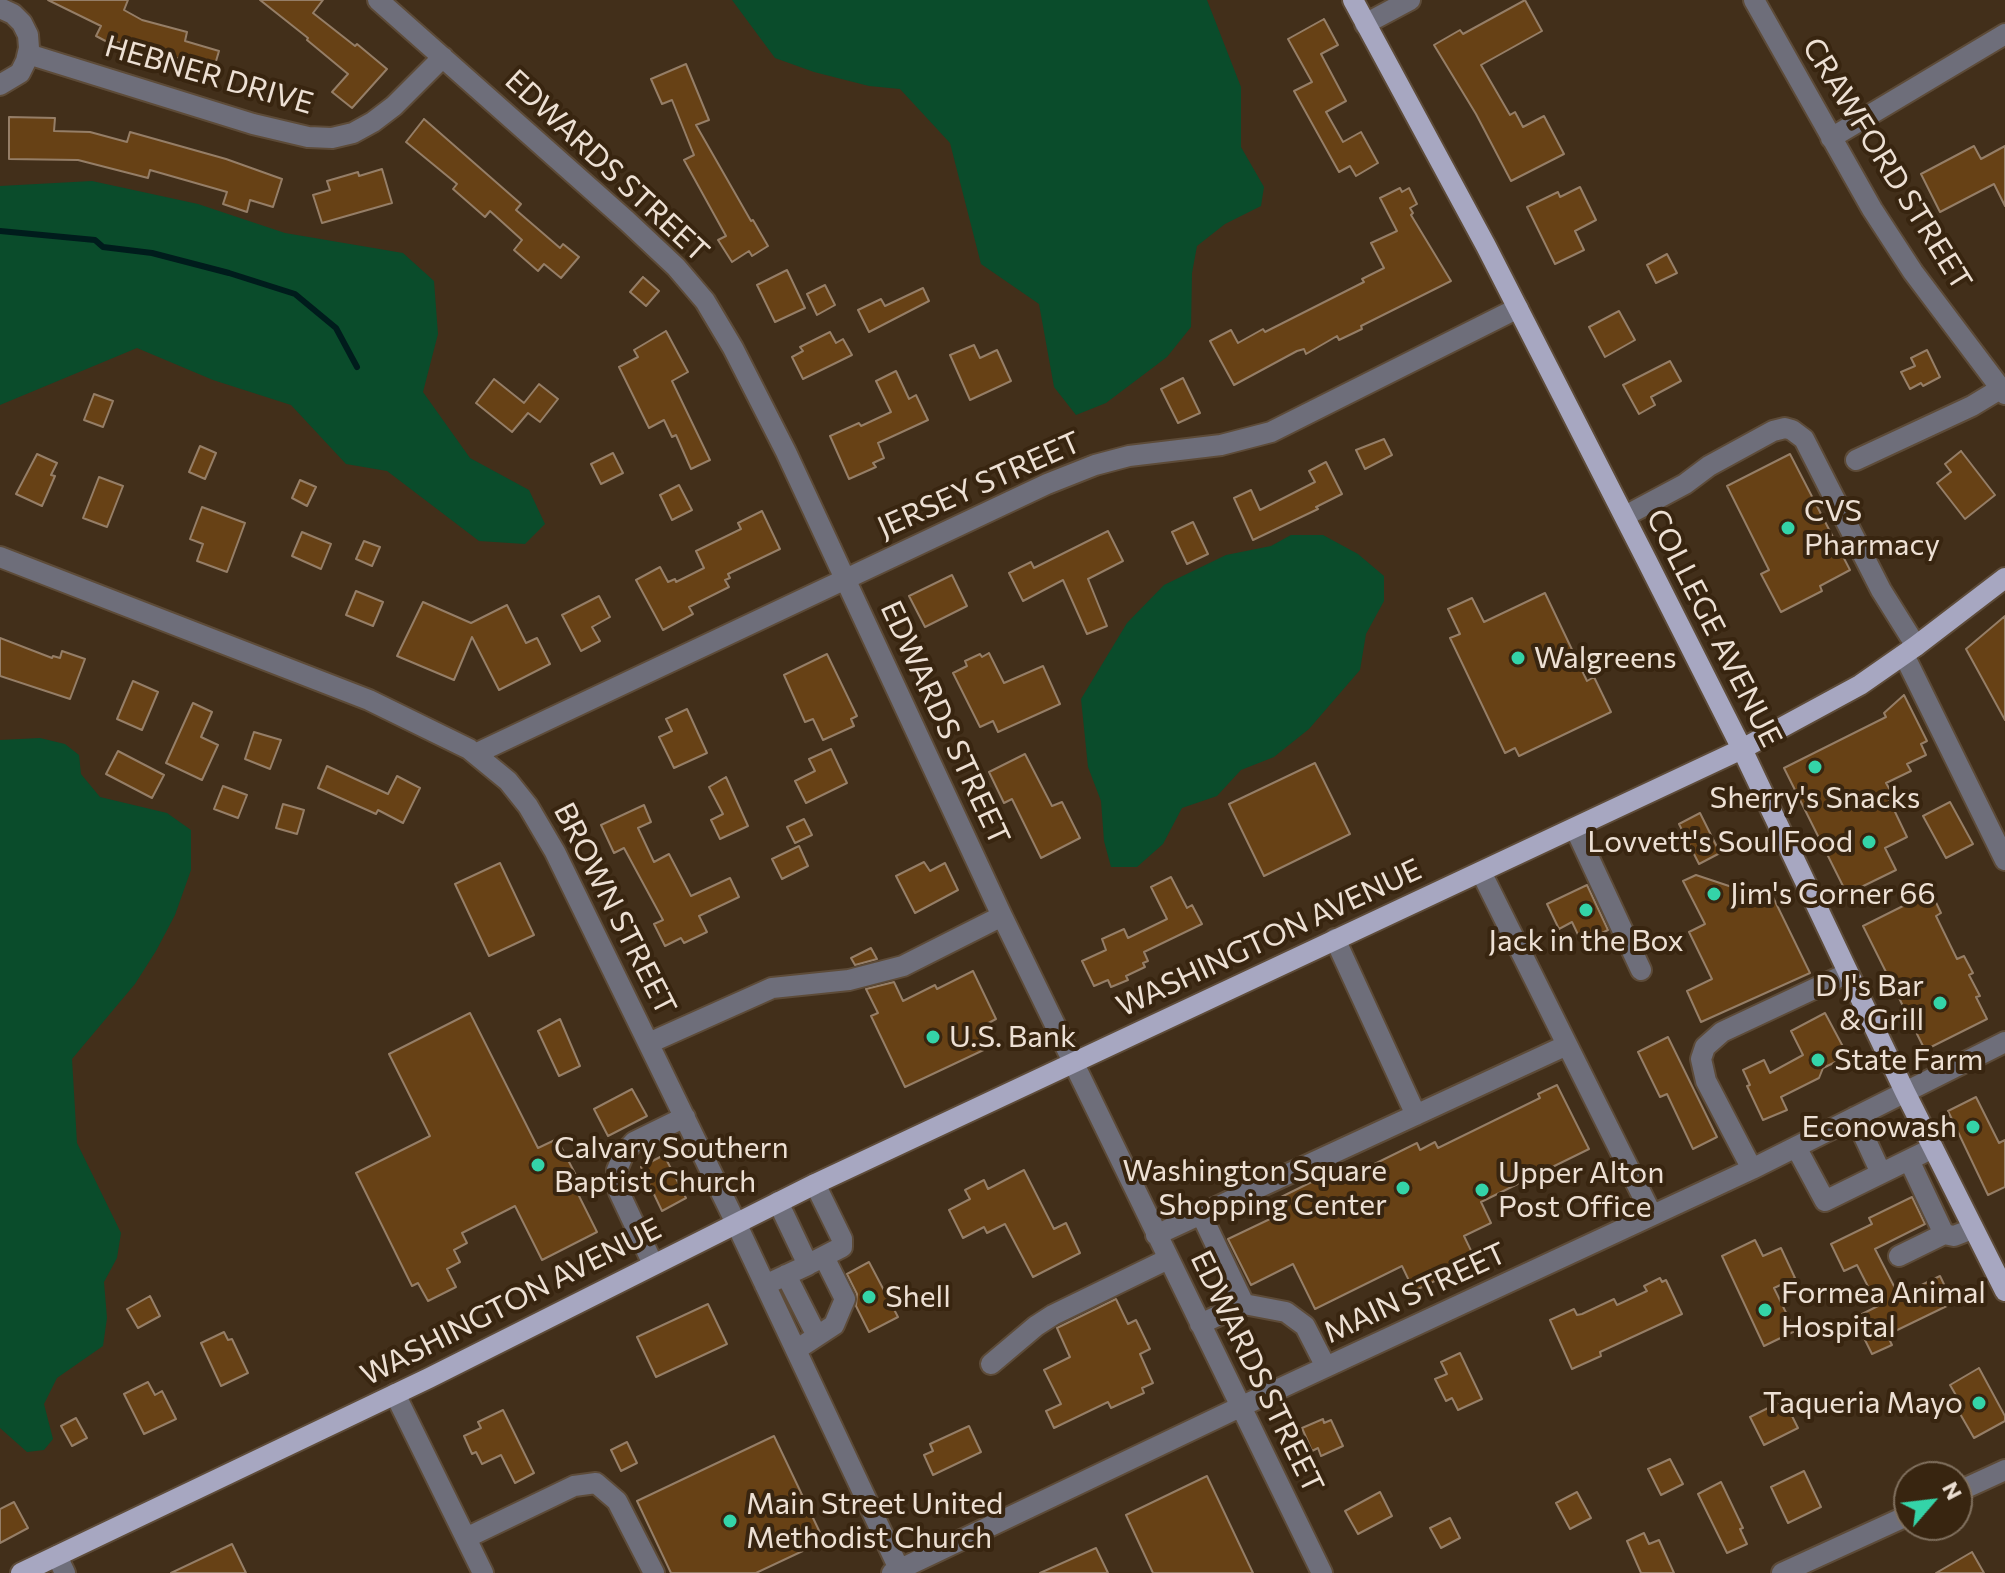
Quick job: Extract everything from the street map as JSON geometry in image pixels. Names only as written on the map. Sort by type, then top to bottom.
[{"type":"main road","name":"COLLEGE AVENUE","points":[[1353,0],[1625,516],[1742,749],[1905,1092],[2005,1291]]},
{"type":"main road","name":"WASHINGTON AVENUE","points":[[21,1573],[61,1564],[815,1184],[1742,749],[1807,716],[1910,650],[2005,578]]},
{"type":"street","name":"EDWARDS STREET","points":[[378,0],[627,221],[692,284],[733,348],[786,452],[1002,916],[1322,1573]]},
{"type":"street","points":[[1365,24],[1410,0]]},
{"type":"street","name":"CRAWFORD STREET","points":[[1754,0],[1831,138],[1913,272],[2003,391]]},
{"type":"street","points":[[0,8],[13,14],[28,35],[28,54],[20,73],[0,85]]},
{"type":"street","points":[[1831,138],[2005,34]]},
{"type":"street","name":"HEBNER DRIVE","points":[[28,54],[253,124],[308,137],[332,138],[353,133],[373,122],[394,106],[443,57]]},
{"type":"street","name":"JERSEY STREET","points":[[475,754],[1047,484],[1095,465],[1129,456],[1221,445],[1271,432],[1518,308]]},
{"type":"street","points":[[1856,460],[2003,391]]},
{"type":"street","points":[[1625,516],[1773,431],[1785,428],[1804,439],[1910,650],[2005,860]]},
{"type":"street","name":"BROWN STREET","points":[[0,557],[369,700],[475,754],[508,781],[528,806],[555,852],[649,1043],[796,1350],[897,1572]]},
{"type":"street","points":[[1575,828],[1641,970]]},
{"type":"street","points":[[1481,872],[1652,1215]]},
{"type":"street","points":[[649,1043],[772,988],[849,980],[903,966],[1002,916]]},
{"type":"street","points":[[1335,939],[1416,1115]]},
{"type":"street","points":[[1752,1169],[1706,1081],[1701,1059],[1705,1047],[1722,1032],[1848,973]]},
{"type":"street","name":"MAIN STREET","points":[[897,1572],[1240,1407],[1752,1169],[2005,1042]]},
{"type":"street","points":[[1156,1235],[1567,1045]]},
{"type":"street","points":[[653,1264],[619,1192],[617,1170],[624,1153],[634,1142],[685,1117]]},
{"type":"street","points":[[1855,1117],[1881,1173]]},
{"type":"street","points":[[1796,1147],[1825,1201],[1933,1148]]},
{"type":"street","points":[[1909,1160],[1944,1234]]},
{"type":"street","points":[[765,1285],[842,1247],[842,1239],[815,1184]]},
{"type":"street","points":[[778,1202],[845,1299],[834,1325],[796,1350]]},
{"type":"street","points":[[1201,1214],[1244,1304]]},
{"type":"street","points":[[1899,1256],[1944,1234],[1954,1236],[1972,1229]]},
{"type":"street","points":[[991,1364],[1053,1315],[1168,1259]]},
{"type":"street","points":[[786,1275],[817,1336]]},
{"type":"street","points":[[1200,1324],[1244,1304],[1286,1312],[1305,1326],[1326,1367]]},
{"type":"street","points":[[395,1394],[483,1573]]},
{"type":"street","points":[[1973,1485],[2005,1470]]},
{"type":"street","points":[[466,1538],[574,1486],[596,1483],[617,1501],[654,1573]]},
{"type":"street","points":[[1782,1573],[1893,1522]]},
{"type":"green space","points":[[732,0],[1207,0],[1241,87],[1241,147],[1264,187],[1261,206],[1225,224],[1197,246],[1192,273],[1191,327],[1167,357],[1106,403],[1076,415],[1054,387],[1039,304],[981,264],[950,143],[900,89],[869,86],[775,58]]},
{"type":"green space","points":[[92,181],[198,204],[285,233],[403,253],[434,281],[438,334],[423,392],[470,458],[529,490],[545,524],[525,544],[479,541],[387,471],[346,464],[291,405],[213,380],[137,348],[0,405],[0,186]]},
{"type":"green space","points":[[1291,535],[1323,535],[1358,554],[1384,576],[1384,601],[1366,634],[1360,670],[1309,729],[1274,757],[1241,770],[1217,796],[1182,808],[1163,844],[1137,867],[1111,867],[1104,841],[1101,801],[1088,767],[1081,699],[1127,623],[1164,585],[1226,555],[1271,546]]},
{"type":"green space","points":[[40,738],[65,744],[79,755],[81,774],[100,797],[167,813],[191,830],[191,870],[175,915],[156,951],[135,984],[72,1059],[77,1143],[121,1233],[117,1258],[104,1282],[107,1318],[103,1346],[57,1378],[44,1404],[53,1439],[44,1450],[27,1452],[0,1428],[0,740]]},
{"type":"building","points":[[48,0],[128,0],[124,10],[142,20],[187,32],[185,41],[219,51],[214,68],[117,42],[115,46],[96,36],[101,26]]},
{"type":"building","points":[[260,0],[323,0],[313,13],[387,69],[352,108],[332,92],[348,74]]},
{"type":"building","points":[[1525,0],[1542,31],[1481,65],[1510,115],[1515,112],[1523,127],[1544,116],[1564,154],[1511,181],[1476,114],[1434,45],[1460,30],[1463,34]]},
{"type":"building","points":[[1324,19],[1338,45],[1321,54],[1346,101],[1326,112],[1343,142],[1361,132],[1378,163],[1356,176],[1350,166],[1339,172],[1294,91],[1312,82],[1288,39]]},
{"type":"building","points":[[686,64],[709,120],[696,125],[768,246],[752,256],[749,251],[732,262],[718,240],[726,236],[684,160],[694,155],[672,100],[662,104],[651,79]]},
{"type":"building","points":[[9,117],[55,118],[54,131],[90,132],[127,142],[130,132],[226,159],[282,179],[273,207],[250,200],[247,212],[223,204],[227,192],[150,170],[148,178],[78,160],[9,159]]},
{"type":"building","points":[[424,119],[521,204],[516,210],[560,248],[563,244],[579,257],[561,278],[544,264],[538,271],[514,250],[522,240],[490,211],[485,217],[453,189],[457,184],[406,142]]},
{"type":"building","points":[[1974,146],[1981,159],[2005,146],[2005,206],[1994,184],[1940,212],[1921,174]]},
{"type":"building","points":[[382,169],[392,203],[322,223],[313,195],[330,190],[327,181]]},
{"type":"building","points":[[1580,187],[1596,220],[1575,231],[1584,250],[1555,264],[1527,207],[1558,192],[1560,197]]},
{"type":"building","points":[[1400,188],[1402,192],[1409,188],[1417,204],[1410,208],[1411,215],[1451,281],[1361,326],[1362,329],[1339,340],[1337,336],[1306,354],[1304,349],[1297,351],[1234,385],[1210,341],[1231,330],[1238,343],[1263,329],[1265,332],[1364,282],[1362,279],[1384,268],[1371,243],[1397,231],[1380,198]]},
{"type":"building","points":[[1667,254],[1677,273],[1656,283],[1647,265]]},
{"type":"building","points":[[787,270],[805,308],[775,322],[757,285]]},
{"type":"building","points":[[643,277],[659,291],[646,306],[630,292]]},
{"type":"building","points":[[825,285],[835,305],[817,315],[807,294]]},
{"type":"building","points":[[923,288],[929,301],[869,332],[858,310],[881,299],[885,306]]},
{"type":"building","points":[[1619,311],[1635,340],[1605,357],[1589,327]]},
{"type":"building","points":[[666,331],[688,372],[672,381],[710,460],[691,469],[676,435],[672,437],[664,420],[649,428],[619,367],[638,357],[634,350]]},
{"type":"building","points":[[830,332],[836,343],[843,339],[852,355],[803,379],[792,357],[803,351],[800,347]]},
{"type":"building","points":[[974,345],[980,358],[997,350],[1011,381],[970,400],[950,355]]},
{"type":"building","points":[[1927,350],[1940,377],[1910,389],[1901,372],[1915,366],[1911,358]]},
{"type":"building","points":[[1670,361],[1681,381],[1651,397],[1655,405],[1639,414],[1623,385]]},
{"type":"building","points":[[896,371],[909,399],[916,395],[928,420],[878,443],[884,458],[873,463],[876,467],[849,479],[830,436],[891,412],[876,381]]},
{"type":"building","points":[[1183,378],[1200,413],[1178,423],[1161,389]]},
{"type":"building","points":[[494,379],[524,403],[539,384],[558,399],[540,422],[528,413],[512,432],[476,403]]},
{"type":"building","points":[[94,394],[113,401],[103,427],[84,420]]},
{"type":"building","points":[[1384,439],[1392,455],[1365,469],[1356,450]]},
{"type":"building","points":[[200,446],[216,453],[205,479],[189,472]]},
{"type":"building","points":[[1961,451],[1995,495],[1965,519],[1937,483],[1951,472],[1945,464]]},
{"type":"building","points":[[613,453],[623,473],[601,484],[591,464]]},
{"type":"building","points":[[37,454],[57,463],[42,506],[16,494]]},
{"type":"building","name":"CVS Pharmacy","points":[[1790,454],[1850,570],[1820,586],[1822,591],[1781,612],[1761,574],[1769,570],[1727,486]]},
{"type":"building","points":[[1326,462],[1342,494],[1253,540],[1234,498],[1251,490],[1260,510],[1315,482],[1309,471]]},
{"type":"building","points":[[99,477],[123,486],[107,527],[83,518]]},
{"type":"building","points":[[300,480],[316,487],[307,506],[292,498]]},
{"type":"building","points":[[679,485],[692,510],[672,520],[660,495]]},
{"type":"building","points":[[202,507],[245,523],[227,572],[197,561],[203,544],[190,539]]},
{"type":"building","points":[[762,511],[780,549],[728,574],[730,578],[725,580],[729,587],[689,607],[693,614],[663,630],[636,580],[660,567],[668,582],[675,579],[676,582],[704,568],[696,551],[741,529],[738,523]]},
{"type":"building","points":[[1193,522],[1208,554],[1187,564],[1172,532]]},
{"type":"building","points":[[1108,531],[1123,561],[1088,579],[1107,626],[1087,634],[1063,580],[1023,601],[1009,573],[1031,562],[1034,568]]},
{"type":"building","points":[[302,532],[331,544],[321,569],[292,556]]},
{"type":"building","points":[[364,541],[380,547],[372,566],[356,559]]},
{"type":"building","points":[[952,575],[967,606],[925,627],[909,596]]},
{"type":"building","points":[[356,591],[383,602],[373,626],[346,615]]},
{"type":"building","name":"Walgreens","points":[[1545,593],[1587,681],[1594,677],[1611,712],[1519,756],[1515,748],[1505,753],[1450,638],[1460,634],[1448,609],[1472,598],[1484,622]]},
{"type":"building","points":[[599,596],[610,617],[592,627],[600,641],[581,651],[562,615]]},
{"type":"building","points":[[423,602],[471,623],[507,605],[526,643],[537,638],[550,664],[499,690],[472,637],[454,680],[397,656]]},
{"type":"building","points":[[2005,616],[2005,720],[1966,649]]},
{"type":"building","points":[[0,638],[52,658],[60,658],[62,651],[85,659],[70,699],[0,676]]},
{"type":"building","points":[[989,653],[1004,683],[1043,666],[1060,704],[998,732],[993,721],[980,727],[953,673],[967,666],[965,661]]},
{"type":"building","points":[[827,654],[857,716],[851,719],[854,726],[823,740],[813,719],[805,722],[784,675]]},
{"type":"building","points":[[133,681],[158,692],[142,730],[117,719]]},
{"type":"building","points":[[1904,695],[1927,741],[1921,744],[1926,755],[1907,764],[1911,771],[1886,783],[1890,790],[1886,793],[1907,837],[1885,848],[1896,870],[1847,894],[1784,768],[1886,717],[1884,713]]},
{"type":"building","points":[[193,703],[212,712],[201,737],[218,745],[202,780],[166,763]]},
{"type":"building","points":[[687,709],[707,753],[674,768],[659,737],[672,731],[666,719]]},
{"type":"building","points":[[254,732],[281,740],[270,769],[245,759]]},
{"type":"building","points":[[831,749],[847,783],[806,803],[795,781],[815,771],[809,759]]},
{"type":"building","points":[[118,751],[164,775],[152,798],[106,774]]},
{"type":"building","points":[[1025,754],[1052,806],[1062,802],[1080,838],[1041,858],[1012,799],[1004,803],[989,772]]},
{"type":"building","points":[[1315,763],[1350,834],[1264,876],[1229,804]]},
{"type":"building","points":[[327,766],[388,794],[397,776],[420,788],[403,823],[378,810],[376,814],[318,788]]},
{"type":"building","points":[[726,777],[748,826],[720,839],[711,820],[723,814],[709,787]]},
{"type":"building","points":[[223,786],[247,795],[238,818],[214,809]]},
{"type":"building","points":[[1950,802],[1973,844],[1946,858],[1923,816]]},
{"type":"building","points":[[283,804],[304,810],[297,834],[276,828]]},
{"type":"building","points":[[644,805],[651,822],[638,828],[654,862],[669,854],[691,896],[730,878],[739,897],[699,916],[707,932],[684,943],[681,938],[665,946],[654,924],[663,920],[624,848],[614,853],[601,825]]},
{"type":"building","name":"Jim's Corner 66","points":[[1700,813],[1720,853],[1699,864],[1679,824]]},
{"type":"building","points":[[804,819],[812,835],[795,843],[787,827]]},
{"type":"building","points":[[799,846],[808,866],[782,879],[772,859]]},
{"type":"building","points":[[924,862],[930,871],[945,863],[958,890],[915,913],[896,876]]},
{"type":"building","points":[[500,863],[534,935],[489,956],[455,884]]},
{"type":"building","points":[[1696,875],[1735,888],[1743,905],[1770,891],[1810,973],[1701,1022],[1687,991],[1712,979],[1689,932],[1705,924],[1683,881]]},
{"type":"building","points":[[1171,877],[1187,908],[1192,905],[1202,924],[1144,952],[1148,961],[1143,963],[1145,967],[1126,976],[1128,980],[1111,987],[1108,980],[1094,986],[1082,961],[1106,950],[1102,939],[1124,929],[1128,938],[1167,919],[1151,887]]},
{"type":"building","name":"Jack in the Box","points":[[1587,885],[1608,930],[1582,943],[1572,922],[1559,929],[1547,904]]},
{"type":"building","points":[[1931,892],[1941,913],[1936,916],[1957,959],[1964,956],[1973,973],[1969,975],[1987,1019],[1925,1050],[1863,926]]},
{"type":"building","points":[[871,948],[877,959],[855,965],[851,958]]},
{"type":"building","name":"U.S. Bank","points":[[973,971],[996,1019],[981,1027],[990,1047],[905,1087],[871,1016],[878,1013],[866,989],[894,982],[903,1001]]},
{"type":"building","name":"Calvary Southern Baptist Church","points":[[470,1013],[538,1148],[557,1139],[580,1183],[574,1186],[597,1232],[542,1260],[515,1206],[462,1233],[467,1243],[454,1250],[460,1262],[447,1269],[456,1287],[428,1301],[418,1283],[412,1286],[356,1173],[430,1136],[389,1054]]},
{"type":"building","points":[[1825,1013],[1848,1056],[1823,1068],[1819,1078],[1781,1097],[1787,1110],[1763,1120],[1743,1070],[1764,1060],[1770,1073],[1803,1055],[1791,1031]]},
{"type":"building","points":[[560,1019],[580,1066],[559,1076],[538,1031]]},
{"type":"building","points":[[1668,1037],[1717,1137],[1693,1149],[1667,1094],[1660,1097],[1638,1052]]},
{"type":"building","name":"Washington Square Shopping Center","points":[[1557,1085],[1589,1149],[1481,1202],[1491,1223],[1464,1236],[1476,1261],[1414,1291],[1402,1266],[1315,1309],[1293,1264],[1251,1285],[1228,1239],[1270,1219],[1268,1214],[1277,1210],[1273,1201],[1344,1166],[1350,1176],[1417,1143],[1420,1150],[1435,1142],[1438,1148],[1540,1098],[1538,1094]]},
{"type":"building","points":[[632,1089],[647,1116],[608,1136],[594,1109]]},
{"type":"building","points":[[1976,1097],[1999,1143],[2005,1140],[2005,1187],[1988,1195],[1948,1111]]},
{"type":"building","points":[[664,1155],[686,1198],[662,1211],[641,1167]]},
{"type":"building","points":[[1024,1170],[1054,1229],[1066,1223],[1080,1253],[1033,1277],[1005,1224],[987,1233],[984,1227],[963,1238],[949,1210],[970,1199],[965,1190],[984,1180],[988,1189]]},
{"type":"building","points":[[1912,1197],[1925,1224],[1875,1249],[1899,1296],[1940,1276],[1953,1303],[1887,1335],[1892,1345],[1872,1354],[1854,1318],[1878,1306],[1857,1265],[1844,1271],[1831,1244],[1872,1224],[1869,1218]]},
{"type":"building","name":"Formea Animal Hospital","points":[[1755,1240],[1763,1256],[1781,1248],[1795,1278],[1774,1288],[1795,1331],[1764,1346],[1722,1256]]},
{"type":"building","name":"Shell","points":[[869,1262],[898,1317],[869,1332],[856,1306],[857,1294],[847,1274]]},
{"type":"building","points":[[1660,1278],[1662,1282],[1666,1280],[1682,1314],[1600,1352],[1601,1356],[1572,1369],[1550,1320],[1574,1309],[1577,1315],[1582,1314],[1614,1299],[1617,1305],[1647,1291],[1644,1286]]},
{"type":"building","points":[[150,1296],[160,1316],[138,1328],[127,1309]]},
{"type":"building","points":[[1116,1299],[1128,1324],[1136,1320],[1150,1349],[1140,1354],[1153,1383],[1142,1388],[1144,1393],[1111,1408],[1108,1402],[1054,1428],[1046,1411],[1061,1404],[1044,1370],[1070,1357],[1057,1328]]},
{"type":"building","points":[[708,1304],[727,1344],[656,1377],[637,1337]]},
{"type":"building","points":[[224,1332],[228,1340],[232,1339],[248,1373],[221,1386],[201,1343]]},
{"type":"building","points":[[1460,1353],[1482,1399],[1458,1410],[1452,1398],[1446,1401],[1435,1379],[1447,1374],[1441,1362]]},
{"type":"building","name":"Taqueria Mayo","points":[[1979,1368],[2005,1421],[1974,1438],[1959,1412],[1964,1409],[1950,1385]]},
{"type":"building","points":[[148,1382],[155,1395],[162,1391],[176,1419],[144,1434],[124,1394]]},
{"type":"building","points":[[1784,1400],[1798,1428],[1764,1445],[1750,1417]]},
{"type":"building","points":[[503,1410],[534,1473],[515,1483],[501,1455],[482,1464],[476,1452],[472,1454],[464,1436],[481,1428],[478,1422]]},
{"type":"building","points":[[76,1418],[87,1438],[72,1446],[61,1426]]},
{"type":"building","points":[[1323,1419],[1324,1423],[1331,1420],[1343,1446],[1321,1456],[1318,1448],[1312,1451],[1302,1428]]},
{"type":"building","points":[[969,1426],[981,1452],[933,1475],[924,1455],[933,1451],[930,1444]]},
{"type":"building","name":"Main Street United Methodist Church","points":[[774,1436],[824,1541],[756,1573],[671,1573],[637,1501]]},
{"type":"building","points":[[627,1442],[637,1463],[621,1471],[611,1450]]},
{"type":"building","points":[[1670,1459],[1683,1484],[1661,1495],[1648,1469]]},
{"type":"building","points":[[1804,1471],[1821,1507],[1788,1523],[1771,1487]]},
{"type":"building","points":[[1207,1476],[1253,1573],[1153,1573],[1126,1515]]},
{"type":"building","points":[[1721,1482],[1743,1528],[1740,1529],[1747,1544],[1727,1553],[1698,1494]]},
{"type":"building","points":[[1380,1492],[1392,1516],[1358,1534],[1345,1511]]},
{"type":"building","points":[[1577,1492],[1591,1518],[1570,1529],[1556,1503]]},
{"type":"building","points":[[14,1502],[28,1528],[0,1543],[0,1509]]},
{"type":"building","points":[[1450,1518],[1460,1538],[1441,1548],[1430,1528]]},
{"type":"building","points":[[1644,1533],[1649,1544],[1659,1540],[1674,1573],[1641,1573],[1627,1541]]},
{"type":"building","points":[[232,1544],[246,1573],[171,1573]]},
{"type":"building","points":[[1096,1548],[1108,1573],[1040,1573]]},
{"type":"building","points":[[1972,1552],[1984,1573],[1936,1573]]},
{"type":"waterway","points":[[0,231],[95,240],[103,247],[152,253],[295,294],[336,328],[357,367]]},
{"type":"place","name":"CVS Pharmacy","points":[[1788,528]]},
{"type":"place","name":"Walgreens","points":[[1518,658]]},
{"type":"place","name":"Sherry's Snacks","points":[[1815,767]]},
{"type":"place","name":"Lovvett's Soul Food","points":[[1869,842]]},
{"type":"place","name":"Jim's Corner 66","points":[[1714,894]]},
{"type":"place","name":"Jack in the Box","points":[[1586,910]]},
{"type":"place","name":"D J's Bar & Grill","points":[[1940,1003]]},
{"type":"place","name":"U.S. Bank","points":[[933,1037]]},
{"type":"place","name":"State Farm","points":[[1818,1060]]},
{"type":"place","name":"Econowash","points":[[1973,1127]]},
{"type":"place","name":"Calvary Southern Baptist Church","points":[[538,1165]]},
{"type":"place","name":"Washington Square Shopping Center","points":[[1403,1188]]},
{"type":"place","name":"Upper Alton Post Office","points":[[1482,1190]]},
{"type":"place","name":"Shell","points":[[869,1297]]},
{"type":"place","name":"Formea Animal Hospital","points":[[1765,1310]]},
{"type":"place","name":"Taqueria Mayo","points":[[1979,1403]]},
{"type":"place","name":"Main Street United Methodist Church","points":[[730,1521]]}]
